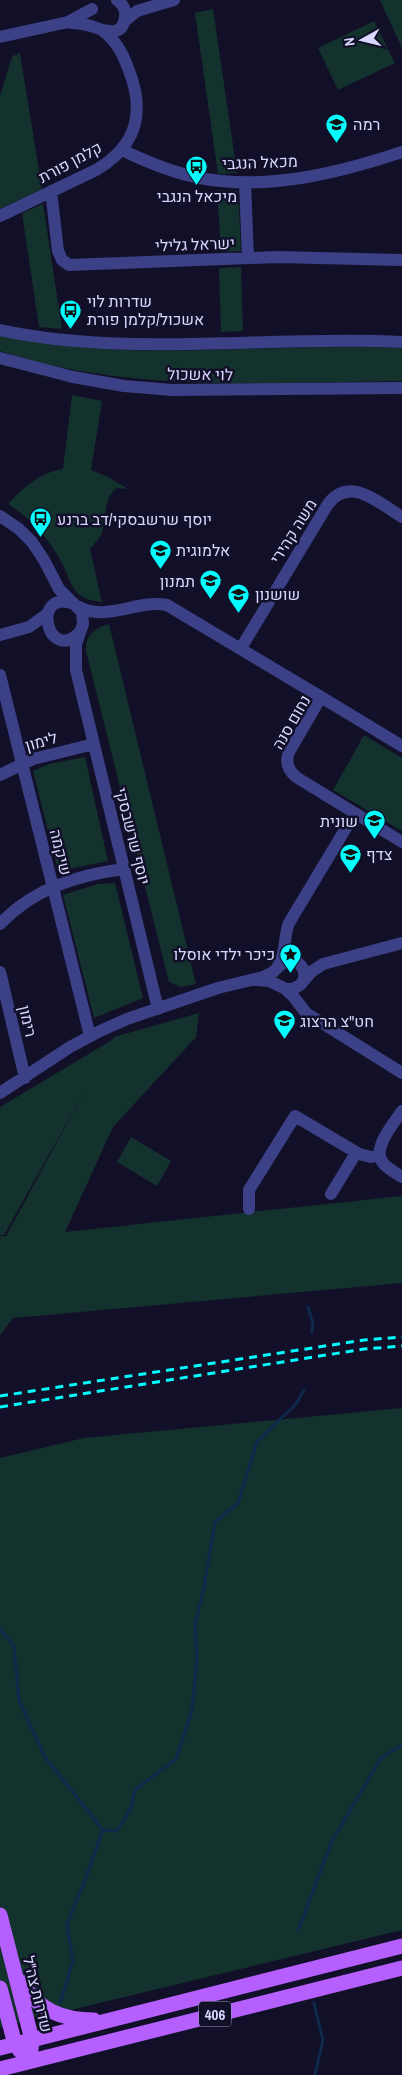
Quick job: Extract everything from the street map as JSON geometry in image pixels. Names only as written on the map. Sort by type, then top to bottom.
[{"type":"main road","name":"שדרות צה\"ל","points":[[0,1915],[32,2040],[29,2061]]},
{"type":"main road","name":"406","points":[[7,2046],[402,1946]]},
{"type":"main road","points":[[14,1968],[28,1993],[38,2004],[52,2012],[81,2020],[110,2020]]},
{"type":"main road","name":"406","points":[[0,2069],[402,1968]]},
{"type":"main road","points":[[0,1988],[7,2046],[29,2061]]},
{"type":"street","points":[[118,1],[134,4],[174,0]]},
{"type":"street","name":"קלמן פורת","points":[[0,216],[109,162],[122,150],[132,134],[137,111],[134,86],[125,60],[122,42],[125,10],[118,1]]},
{"type":"street","points":[[96,3],[92,20],[100,30]]},
{"type":"street","points":[[68,22],[96,3]]},
{"type":"street","points":[[0,37],[68,22],[86,24],[100,30],[116,30],[134,12],[158,3]]},
{"type":"street","name":"קלמן פורת","points":[[100,30],[114,41],[125,60]]},
{"type":"street","name":"מכאל הנגבי","points":[[122,150],[160,168],[201,179],[245,182],[291,179],[336,171],[402,152]]},
{"type":"street","points":[[245,182],[248,258]]},
{"type":"street","name":"ישראל גלילי","points":[[50,191],[58,251],[62,260],[67,264],[314,257],[402,260]]},
{"type":"street","name":"לוי אשכול","points":[[0,330],[60,340],[123,344],[324,340],[402,342]]},
{"type":"street","name":"לוי אשכול","points":[[0,358],[86,380],[172,390],[402,388]]},
{"type":"street","name":"משה קהירי","points":[[241,648],[328,504],[336,496],[347,491],[359,492],[402,517]]},
{"type":"street","points":[[0,516],[19,529],[32,542],[59,589],[83,615],[81,630]]},
{"type":"street","points":[[52,576],[53,598],[46,623],[54,636]]},
{"type":"street","points":[[0,635],[24,629],[36,623],[59,603],[75,605],[90,612],[167,604],[321,697]]},
{"type":"street","points":[[24,629],[43,631],[54,636],[70,639],[90,619],[103,612]]},
{"type":"street","name":"יוסף שרשבסקי","points":[[76,670],[76,644],[81,630]]},
{"type":"street","name":"יוסף שרשבסקי","points":[[54,636],[66,649],[76,670],[158,1009]]},
{"type":"street","name":"שיקמה","points":[[0,675],[90,1036]]},
{"type":"street","name":"נחום סנה","points":[[401,742],[321,697],[289,752],[287,761],[288,766],[296,777],[402,842]]},
{"type":"street","name":"לימון","points":[[0,775],[22,763],[41,756],[94,744]]},
{"type":"street","points":[[355,813],[289,923],[285,933],[283,956],[275,976],[282,987],[310,1015],[402,1073]]},
{"type":"street","points":[[0,924],[25,902],[53,887],[85,875],[124,869]]},
{"type":"street","points":[[285,943],[289,953],[304,970],[303,982],[298,993],[300,1006]]},
{"type":"street","points":[[253,980],[267,981],[294,989],[316,967],[333,960],[402,944]]},
{"type":"street","points":[[0,1093],[90,1036],[114,1024],[218,988],[268,975],[286,960],[297,962],[333,960]]},
{"type":"street","name":"רימון","points":[[0,972],[25,1078]]},
{"type":"street","points":[[402,1111],[382,1144],[379,1155],[386,1166],[402,1177]]},
{"type":"street","points":[[249,1210],[249,1190],[295,1116],[356,1153],[365,1157],[379,1155]]},
{"type":"street","points":[[331,1194],[356,1153]]},
{"type":"green space","points":[[380,0],[402,0],[402,48]]},
{"type":"green space","points":[[213,9],[237,173],[218,174],[195,13]]},
{"type":"green space","points":[[374,21],[395,63],[338,90],[318,48]]},
{"type":"green space","points":[[20,53],[42,189],[0,209],[0,96],[11,60],[13,56]]},
{"type":"green space","points":[[217,190],[238,191],[241,251],[221,252]]},
{"type":"green space","points":[[43,204],[62,329],[39,327],[22,213]]},
{"type":"green space","points":[[241,267],[243,331],[221,332],[219,268]]},
{"type":"green space","points":[[0,334],[62,345],[124,350],[159,351],[332,347],[402,348],[402,381],[250,383],[149,380],[49,365],[0,351]]},
{"type":"green space","points":[[72,395],[102,401],[91,470],[108,477],[128,489],[117,488],[112,492],[107,503],[102,533],[90,549],[102,602],[82,597],[77,593],[58,556],[46,539],[33,523],[8,504],[39,477],[63,469]]},
{"type":"green space","points":[[109,624],[196,984],[180,987],[169,982],[86,651],[89,636],[95,630]]},
{"type":"green space","points":[[364,735],[402,758],[402,831],[333,790]]},
{"type":"green space","points":[[85,757],[108,861],[58,871],[33,771],[49,764]]},
{"type":"green space","points":[[115,883],[143,998],[94,1018],[63,895],[98,884]]},
{"type":"green space","points":[[199,1013],[196,1037],[113,1127],[65,1232],[402,1196],[402,1283],[13,1318],[0,1335],[0,1236],[6,1236],[89,1083],[4,1235],[0,1235],[0,1107],[112,1040],[114,1037]]},
{"type":"green space","points":[[131,1137],[171,1161],[157,1186],[117,1162]]},
{"type":"green space","points":[[402,1408],[402,1930],[0,2027],[0,1458],[84,1438]]},
{"type":"waterway","points":[[308,1307],[313,1324],[312,1332]]},
{"type":"waterway","points":[[60,2003],[73,1961],[67,1924],[103,1830],[117,1831],[131,1808],[135,1790],[176,1759],[192,1710],[197,1660],[195,1624],[203,1592],[215,1522],[238,1503],[257,1442],[296,1404],[304,1390]]},
{"type":"waterway","points":[[0,1629],[14,1647],[19,1701],[45,1757],[103,1830]]},
{"type":"waterway","points":[[298,1931],[331,1843],[381,1758],[402,1745]]},
{"type":"waterway","points":[[314,2003],[323,2040],[315,2075]]},
{"type":"railway","points":[[0,1396],[364,1340],[402,1337]]},
{"type":"railway","points":[[0,1407],[364,1349],[402,1346]]},
{"type":"place","name":"רמה","points":[[337,143]]},
{"type":"place","name":"מיכאל הנגבי","points":[[197,186]]},
{"type":"place","name":"שדרות לוי אשכול/קלמן פורת","points":[[71,329]]},
{"type":"place","name":"יוסף שרשבסקי/דב ברנע","points":[[41,538]]},
{"type":"place","name":"אלמוגית","points":[[160,569]]},
{"type":"place","name":"תמנון","points":[[211,600]]},
{"type":"place","name":"שושנון","points":[[239,613]]},
{"type":"place","name":"שונית","points":[[374,840]]},
{"type":"place","name":"צדף","points":[[350,873]]},
{"type":"place","name":"כיכר ילדי אוסלו","points":[[291,973]]},
{"type":"place","name":"חט''צ הרצוג","points":[[284,1040]]}]
